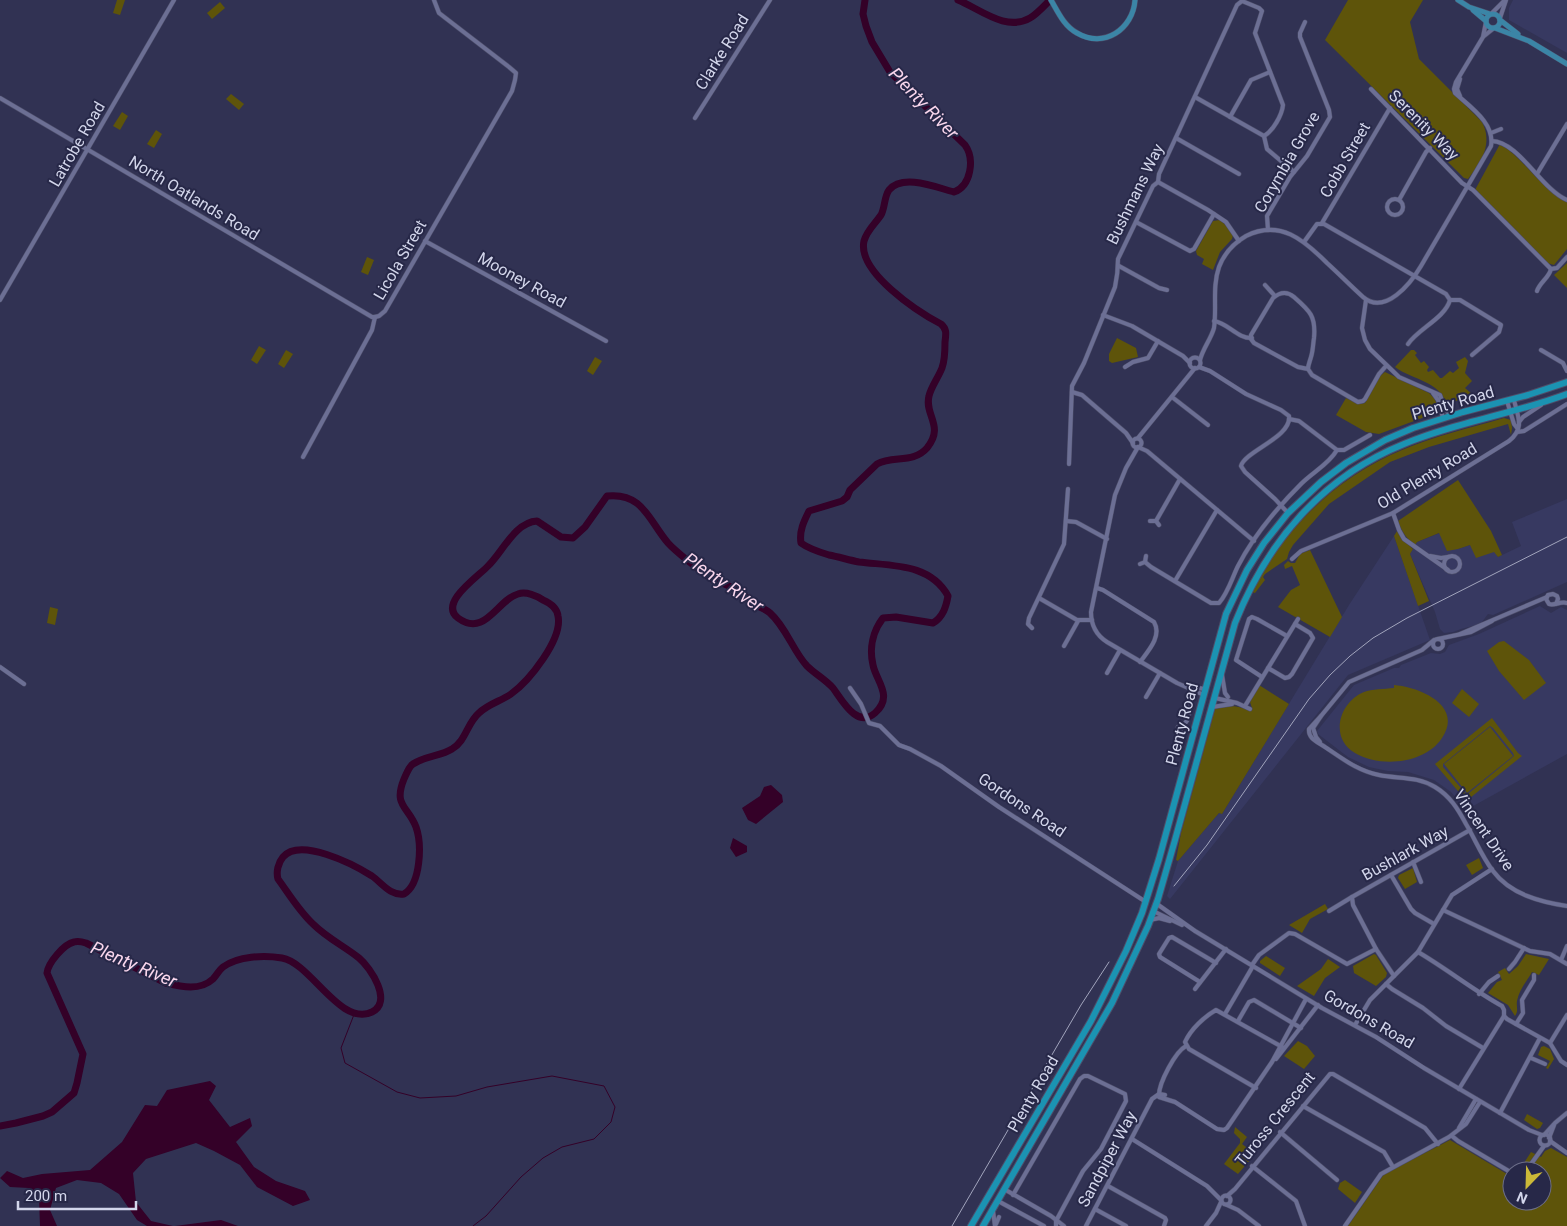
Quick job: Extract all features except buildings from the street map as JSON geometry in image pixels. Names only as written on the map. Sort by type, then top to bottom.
[{"type":"highway","name":"Plenty Road","points":[[971,1226],[1106,992],[1126,951],[1146,902],[1160,859],[1219,636],[1232,602],[1258,552],[1306,494],[1332,472],[1371,448],[1413,428],[1567,382]]},
{"type":"highway","name":"Plenty Road","points":[[983,1226],[1112,1003],[1137,952],[1155,907],[1235,622],[1250,588],[1268,556],[1305,510],[1337,482],[1374,458],[1404,444],[1567,394]]},
{"type":"highway","points":[[1443,419],[1449,424],[1460,426]]},
{"type":"highway","points":[[1204,692],[1215,695]]},
{"type":"highway","name":"Gordons Road","points":[[1146,902],[1155,907]]},
{"type":"highway","points":[[996,1184],[1004,1189]]},
{"type":"highway","points":[[989,1195],[997,1200]]},
{"type":"main road","points":[[1051,0],[1066,24],[1076,33],[1088,38],[1103,38],[1116,33],[1126,25],[1132,14],[1135,0]]},
{"type":"main road","points":[[1458,0],[1486,21],[1488,26],[1529,41]]},
{"type":"main road","points":[[1469,7],[1496,14],[1529,41],[1567,64]]},
{"type":"main road","points":[[1486,21],[1491,14]]},
{"type":"main road","points":[[1495,28],[1500,24],[1500,19]]},
{"type":"street","name":"Latrobe Road","points":[[0,300],[89,150],[174,0]]},
{"type":"street","name":"Licola Street","points":[[303,457],[372,330],[375,317],[385,310],[512,91],[516,80],[516,73],[439,13],[434,0]]},
{"type":"street","name":"Clarke Road","points":[[695,118],[770,0]]},
{"type":"street","points":[[1491,14],[1505,0]]},
{"type":"street","points":[[1500,19],[1505,0]]},
{"type":"street","points":[[1242,1],[1262,11],[1255,33],[1283,107],[1270,131],[1264,136]]},
{"type":"street","name":"Bushmans Way","points":[[1069,464],[1073,384],[1084,364],[1116,285],[1116,275],[1119,266],[1118,258],[1153,186],[1158,182],[1159,174],[1237,6],[1242,1]]},
{"type":"street","points":[[1204,692],[1187,687],[1120,650],[1100,637],[1091,619],[1115,495],[1130,458],[1133,443],[1199,364],[1203,350],[1212,333],[1218,271],[1225,256],[1239,241],[1249,235],[1268,230],[1288,233],[1305,242],[1367,300],[1379,302],[1392,299],[1415,276],[1489,150],[1491,133],[1486,124],[1464,101],[1456,88],[1483,37],[1486,21]]},
{"type":"street","name":"Corymbia Grove","points":[[1268,230],[1267,216],[1294,172],[1307,156],[1330,116],[1300,38],[1305,22]]},
{"type":"street","points":[[1483,37],[1495,28]]},
{"type":"street","points":[[1230,117],[1251,80],[1270,72]]},
{"type":"street","name":"Serenity Way","points":[[1371,89],[1551,268]]},
{"type":"street","points":[[1195,97],[1264,136],[1267,149],[1294,172]]},
{"type":"street","name":"North Oatlands Road","points":[[0,98],[217,227],[375,317]]},
{"type":"street","name":"Cobb Street","points":[[1323,223],[1391,109]]},
{"type":"street","points":[[1538,174],[1567,124]]},
{"type":"street","points":[[1491,133],[1500,129]]},
{"type":"street","points":[[1176,138],[1239,174]]},
{"type":"street","points":[[1491,142],[1505,145],[1538,174],[1558,195],[1567,200]]},
{"type":"street","points":[[1399,200],[1431,149]]},
{"type":"street","points":[[1158,182],[1228,224],[1239,241]]},
{"type":"street","points":[[1392,200],[1399,200],[1402,206],[1401,212],[1395,215],[1390,214],[1387,208],[1388,203],[1392,200]]},
{"type":"street","points":[[1136,222],[1185,250],[1191,251],[1214,214]]},
{"type":"street","points":[[1305,242],[1315,226],[1323,223],[1448,295],[1450,300],[1448,305],[1408,344]]},
{"type":"street","name":"Mooney Road","points":[[425,241],[606,341]]},
{"type":"street","points":[[1537,291],[1540,284],[1549,275],[1551,268],[1557,268],[1567,257]]},
{"type":"street","points":[[1119,266],[1159,288],[1167,290]]},
{"type":"street","points":[[1265,284],[1275,296]]},
{"type":"street","points":[[1252,337],[1275,296],[1281,293],[1290,294],[1306,308],[1313,318],[1312,353],[1308,369]]},
{"type":"street","points":[[1367,300],[1362,328],[1364,340],[1373,354],[1402,379],[1441,397],[1445,409],[1451,416]]},
{"type":"street","points":[[1450,300],[1460,300],[1501,325],[1499,332],[1472,355]]},
{"type":"street","points":[[1103,315],[1132,326],[1183,356],[1190,364],[1199,364]]},
{"type":"street","points":[[1214,322],[1242,335],[1252,337],[1260,346],[1298,367],[1308,369],[1312,375],[1360,402],[1365,399],[1379,374],[1386,366]]},
{"type":"street","points":[[1125,367],[1133,362],[1148,358],[1158,341]]},
{"type":"street","points":[[1188,377],[1190,364],[1194,357],[1203,350]]},
{"type":"street","points":[[1541,350],[1563,363],[1567,371]]},
{"type":"street","points":[[1183,356],[1194,357],[1199,364],[1210,371],[1286,413],[1289,419],[1287,425],[1278,435],[1244,459],[1241,464],[1245,472],[1290,511]]},
{"type":"street","points":[[1431,391],[1438,400],[1443,419]]},
{"type":"street","points":[[1072,392],[1082,395],[1126,433],[1133,443],[1147,451],[1254,541]]},
{"type":"street","points":[[1172,397],[1208,425]]},
{"type":"street","points":[[1510,400],[1519,422],[1518,431]]},
{"type":"street","points":[[1519,422],[1546,401]]},
{"type":"street","name":"Old Plenty Road","points":[[1292,559],[1302,551],[1393,514],[1508,441],[1518,431],[1524,431],[1567,404]]},
{"type":"street","points":[[1514,411],[1515,425],[1518,431]]},
{"type":"street","points":[[1289,419],[1299,421],[1337,450],[1344,450],[1370,435]]},
{"type":"street","points":[[1130,458],[1142,442],[1144,431]]},
{"type":"street","points":[[1126,433],[1142,442],[1147,451]]},
{"type":"street","points":[[1145,562],[1211,603],[1219,603],[1238,566],[1264,526],[1302,482],[1331,459],[1337,450]]},
{"type":"street","points":[[1156,521],[1180,480]]},
{"type":"street","points":[[1032,628],[1028,622],[1064,544],[1068,489]]},
{"type":"street","points":[[1175,582],[1217,510]]},
{"type":"street","points":[[1393,514],[1404,539],[1448,570],[1456,570],[1460,564],[1457,557],[1449,556],[1442,558],[1428,555]]},
{"type":"street","points":[[1066,520],[1076,522],[1107,540]]},
{"type":"street","points":[[1150,521],[1156,521]]},
{"type":"street","points":[[1156,521],[1159,525]]},
{"type":"street","points":[[1145,562],[1146,556]]},
{"type":"street","points":[[1448,570],[1444,563],[1449,556]]},
{"type":"street","points":[[1140,564],[1145,562]]},
{"type":"street","points":[[1097,589],[1105,591],[1148,616],[1154,622],[1157,634],[1141,662]]},
{"type":"street","points":[[1422,650],[1436,640],[1454,636],[1551,594],[1556,595],[1567,603]]},
{"type":"street","points":[[1556,595],[1558,599],[1556,604]]},
{"type":"street","points":[[1547,597],[1548,604]]},
{"type":"street","points":[[1039,598],[1079,621],[1091,619]]},
{"type":"street","points":[[1533,602],[1553,605],[1561,602],[1567,603]]},
{"type":"street","points":[[1262,677],[1236,660],[1249,619],[1254,617],[1287,636]]},
{"type":"street","points":[[1461,633],[1479,629],[1498,618]]},
{"type":"street","points":[[1244,706],[1298,620]]},
{"type":"street","points":[[1064,646],[1079,621]]},
{"type":"street","points":[[1268,668],[1285,678],[1292,674],[1313,638],[1310,633],[1295,624]]},
{"type":"street","points":[[1422,650],[1437,649],[1454,636]]},
{"type":"street","points":[[1436,640],[1442,641],[1443,646]]},
{"type":"street","points":[[1436,640],[1433,645],[1437,649]]},
{"type":"street","points":[[1107,673],[1120,650]]},
{"type":"street","name":"Vincent Drive","points":[[1422,650],[1349,682],[1321,716],[1311,733],[1326,748],[1349,764],[1369,772],[1415,779],[1435,787],[1452,801],[1492,869],[1503,881],[1520,892],[1541,901],[1567,906]]},
{"type":"street","points":[[0,667],[24,684]]},
{"type":"street","points":[[1222,670],[1224,691],[1235,703]]},
{"type":"street","points":[[1146,697],[1160,673]]},
{"type":"street","name":"Gordons Road","points":[[850,688],[869,723],[880,726],[899,745],[941,766],[1015,818],[1146,902]]},
{"type":"street","name":"Plenty Road","points":[[1182,729],[1188,718],[1194,689]]},
{"type":"street","points":[[1215,695],[1228,697]]},
{"type":"street","points":[[1215,695],[1250,709]]},
{"type":"street","points":[[1212,708],[1235,703]]},
{"type":"street","name":"Bushlark Way","points":[[1329,911],[1470,830]]},
{"type":"street","points":[[1413,862],[1421,882]]},
{"type":"street","points":[[1355,1025],[1370,1000],[1418,952],[1452,895],[1492,869]]},
{"type":"street","points":[[1391,875],[1411,909],[1434,924]]},
{"type":"street","points":[[1352,898],[1353,905],[1376,949],[1394,976]]},
{"type":"street","name":"Gordons Road","points":[[1155,907],[1306,999],[1355,1025],[1480,1102],[1529,1130],[1550,1139]]},
{"type":"street","name":"Gordons Road","points":[[1155,907],[1193,930]]},
{"type":"street","points":[[1443,910],[1530,951],[1550,954],[1567,964]]},
{"type":"street","points":[[1150,920],[1164,919],[1193,930]]},
{"type":"street","points":[[1282,1047],[1225,1014],[1260,955],[1289,933],[1295,934],[1347,964],[1376,949]]},
{"type":"street","points":[[1200,982],[1160,958],[1159,954],[1169,938],[1172,937],[1216,963]]},
{"type":"street","points":[[1561,960],[1567,946]]},
{"type":"street","points":[[1509,969],[1524,948]]},
{"type":"street","points":[[1195,989],[1226,949]]},
{"type":"street","points":[[1418,952],[1445,968],[1479,994],[1502,1006],[1505,1012],[1459,1089]]},
{"type":"street","points":[[1516,1024],[1523,1013],[1522,1000],[1534,980],[1534,975]]},
{"type":"street","points":[[1479,994],[1489,982],[1498,976]]},
{"type":"street","points":[[1386,984],[1423,1008],[1446,1026],[1483,1048]]},
{"type":"street","points":[[1159,1095],[1168,1097],[1210,1124],[1224,1128],[1256,1088],[1282,1047],[1292,1022],[1306,999]]},
{"type":"street","points":[[1238,1021],[1249,1002],[1254,1000],[1302,1028]]},
{"type":"street","points":[[1282,1047],[1302,1028],[1318,1006]]},
{"type":"street","name":"Sandpiper Way","points":[[1085,1226],[1108,1186],[1152,1099],[1159,1095],[1160,1085],[1178,1053],[1186,1046],[1187,1038],[1203,1020],[1216,1010],[1225,1014]]},
{"type":"street","points":[[1550,1043],[1567,1015]]},
{"type":"street","points":[[1504,1016],[1550,1043],[1561,1061],[1567,1065]]},
{"type":"street","points":[[1500,1113],[1540,1038]]},
{"type":"street","points":[[1186,1046],[1188,1049],[1256,1088]]},
{"type":"street","points":[[1531,1058],[1545,1064]]},
{"type":"street","name":"Tuross Crescent","points":[[1206,1226],[1252,1166],[1327,1076],[1333,1074],[1425,1128],[1438,1144]]},
{"type":"street","name":"Plenty Road","points":[[1013,1194],[1080,1079],[1088,1076],[1125,1094],[1126,1101],[1101,1149],[1083,1171],[1057,1220]]},
{"type":"street","points":[[1458,1130],[1476,1099]]},
{"type":"street","points":[[1345,1226],[1381,1174],[1392,1166],[1452,1136],[1466,1124],[1480,1102]]},
{"type":"street","points":[[1303,1106],[1384,1152],[1392,1166]]},
{"type":"street","points":[[1537,1154],[1539,1141],[1543,1135],[1567,1113]]},
{"type":"street","points":[[1532,1161],[1550,1139],[1555,1123]]},
{"type":"street","name":"Gordons Road","points":[[1529,1130],[1539,1141],[1546,1145]]},
{"type":"street","points":[[1280,1132],[1337,1180]]},
{"type":"street","points":[[1452,1136],[1502,1167]]},
{"type":"street","points":[[1550,1139],[1562,1151]]},
{"type":"street","points":[[1132,1140],[1213,1191],[1259,1226]]},
{"type":"street","points":[[1546,1145],[1567,1154]]},
{"type":"street","points":[[1252,1166],[1296,1201],[1305,1226]]},
{"type":"street","points":[[1108,1186],[1165,1218],[1164,1226]]},
{"type":"street","points":[[1004,1189],[1064,1226]]},
{"type":"street","points":[[997,1200],[1044,1226]]},
{"type":"street","points":[[993,1209],[995,1226]]},
{"type":"street","points":[[1095,1209],[1126,1226]]},
{"type":"street","points":[[995,1226],[999,1217]]},
{"type":"street","points":[[1056,1226],[1057,1220]]},
{"type":"shaded area","points":[[117,0],[125,0],[120,15],[113,13]]},
{"type":"shaded area","points":[[1348,0],[1423,0],[1410,22],[1419,59],[1482,122],[1485,130],[1486,145],[1484,152],[1478,166],[1468,179],[1464,178],[1325,40]]},
{"type":"shaded area","points":[[1513,0],[1567,0],[1567,53],[1509,20],[1509,8]]},
{"type":"shaded area","points":[[220,2],[225,8],[212,19],[207,13]]},
{"type":"shaded area","points":[[231,94],[244,104],[239,110],[226,99]]},
{"type":"shaded area","points":[[122,112],[128,116],[120,130],[113,126]]},
{"type":"shaded area","points":[[156,130],[162,134],[154,148],[147,144]]},
{"type":"shaded area","points":[[1500,144],[1509,150],[1557,196],[1567,201],[1567,249],[1554,265],[1547,263],[1475,190]]},
{"type":"shaded area","points":[[1220,220],[1230,229],[1233,235],[1232,239],[1220,252],[1213,270],[1202,264],[1204,259],[1197,255],[1196,251],[1213,221]]},
{"type":"shaded area","points":[[367,257],[374,260],[368,275],[361,272]]},
{"type":"shaded area","points":[[1567,263],[1567,288],[1554,275]]},
{"type":"shaded area","points":[[1117,338],[1136,348],[1138,357],[1112,363],[1109,361],[1109,354]]},
{"type":"shaded area","points":[[259,346],[266,350],[257,364],[251,360]]},
{"type":"shaded area","points":[[286,350],[293,354],[284,368],[278,364]]},
{"type":"shaded area","points":[[1411,350],[1417,353],[1415,355],[1421,363],[1424,361],[1429,367],[1428,372],[1433,370],[1440,378],[1450,371],[1453,373],[1459,368],[1456,362],[1465,357],[1468,361],[1465,373],[1472,381],[1465,388],[1472,394],[1447,405],[1438,390],[1395,367]]},
{"type":"shaded area","points":[[595,357],[602,361],[593,375],[587,371]]},
{"type":"shaded area","points":[[1385,372],[1429,393],[1435,399],[1438,409],[1433,414],[1379,434],[1366,432],[1336,415],[1346,398],[1359,404],[1365,403],[1380,376]]},
{"type":"shaded area","points":[[1504,418],[1511,420],[1511,435],[1508,424],[1429,447],[1390,462],[1329,504],[1293,545],[1287,559],[1265,574],[1263,577],[1265,580],[1255,593],[1252,592],[1265,569],[1296,527],[1334,490],[1355,475],[1378,461],[1414,445]]},
{"type":"shaded area","points":[[1458,480],[1491,531],[1502,555],[1498,557],[1494,552],[1476,558],[1470,545],[1447,551],[1439,533],[1417,542],[1415,545],[1403,532],[1398,521]]},
{"type":"shaded area","points":[[1567,499],[1567,582],[1493,615],[1488,614],[1477,625],[1444,633],[1440,629],[1435,612],[1410,554],[1417,542],[1440,533],[1458,549],[1470,545],[1495,552],[1498,557],[1521,546],[1512,522]]},
{"type":"shaded area","points":[[1397,531],[1413,549],[1410,554],[1429,601],[1418,606],[1394,536]]},
{"type":"shaded area","points":[[1394,536],[1430,640],[1348,675],[1170,899],[1167,896],[1178,861],[1219,813],[1222,814],[1349,605]]},
{"type":"shaded area","points":[[1310,550],[1342,617],[1330,637],[1278,607],[1291,590],[1300,585],[1292,566],[1285,569],[1284,565],[1288,561],[1295,563],[1300,554]]},
{"type":"shaded area","points":[[1540,606],[1551,613],[1561,607],[1567,610],[1567,754],[1466,810],[1451,792],[1434,780],[1408,772],[1388,771],[1369,767],[1348,757],[1318,734],[1317,731],[1354,685],[1394,668],[1399,668],[1401,665],[1431,653],[1440,654],[1445,652],[1449,645],[1479,634]]},
{"type":"shaded area","points":[[50,607],[58,609],[55,625],[47,623]]},
{"type":"shaded area","points":[[1504,641],[1529,660],[1546,683],[1524,700],[1499,671],[1487,651],[1499,642]]},
{"type":"shaded area","points":[[1259,685],[1289,704],[1222,814],[1219,813],[1178,861],[1176,860],[1181,833],[1215,709],[1232,706],[1250,711],[1252,708],[1250,702]]},
{"type":"shaded area","points":[[1394,685],[1415,689],[1436,700],[1443,707],[1447,716],[1447,726],[1442,738],[1434,747],[1414,758],[1389,762],[1365,758],[1355,753],[1342,739],[1340,721],[1343,712],[1355,697],[1364,692],[1394,688]]},
{"type":"shaded area","points":[[1462,689],[1479,704],[1469,717],[1452,703]]},
{"type":"shaded area","points":[[1492,718],[1522,756],[1465,802],[1463,797],[1435,764]],"holes":[[[1490,726],[1514,756],[1466,794],[1443,767],[1443,764]]]},
{"type":"shaded area","points":[[1490,727],[1513,756],[1467,793],[1444,764]]},
{"type":"shaded area","points":[[771,785],[782,795],[783,802],[756,824],[748,820],[742,808],[760,796],[764,787]]},
{"type":"shaded area","points":[[733,838],[747,846],[747,852],[736,857],[730,848]]},
{"type":"shaded area","points":[[1479,858],[1483,868],[1472,875],[1466,865]]},
{"type":"shaded area","points":[[1413,868],[1417,882],[1405,889],[1398,878],[1399,875]]},
{"type":"shaded area","points":[[1325,904],[1328,909],[1310,919],[1302,933],[1289,925]]},
{"type":"shaded area","points":[[1374,954],[1387,973],[1386,977],[1376,986],[1354,973],[1353,966]]},
{"type":"shaded area","points":[[1526,954],[1549,959],[1539,975],[1532,972],[1523,986],[1518,997],[1515,1016],[1508,1005],[1488,993],[1497,982],[1502,980],[1498,972],[1505,968],[1509,974],[1518,966]]},
{"type":"shaded area","points":[[1266,956],[1285,968],[1280,976],[1260,963]]},
{"type":"shaded area","points":[[1328,959],[1340,967],[1325,978],[1314,996],[1297,986],[1321,969]]},
{"type":"shaded area","points":[[1298,1041],[1307,1046],[1315,1056],[1304,1069],[1284,1056]]},
{"type":"shaded area","points":[[1544,1046],[1550,1049],[1554,1059],[1548,1069],[1546,1068],[1550,1061],[1538,1055],[1541,1047]]},
{"type":"shaded area","points":[[210,1081],[216,1086],[209,1100],[230,1127],[250,1118],[252,1126],[236,1142],[254,1167],[276,1181],[305,1191],[310,1200],[293,1206],[257,1187],[240,1165],[196,1143],[146,1159],[133,1173],[136,1202],[151,1221],[173,1226],[147,1226],[137,1220],[119,1194],[101,1183],[77,1180],[56,1188],[50,1210],[57,1226],[40,1226],[39,1198],[29,1188],[10,1187],[0,1178],[7,1171],[23,1178],[42,1174],[90,1170],[122,1142],[145,1105],[157,1106],[167,1090]]},
{"type":"shaded area","points":[[1527,1114],[1543,1123],[1540,1128],[1537,1129],[1524,1120]]},
{"type":"shaded area","points":[[1235,1127],[1247,1137],[1242,1144],[1255,1154],[1238,1174],[1224,1164],[1240,1143],[1240,1139],[1234,1133]]},
{"type":"shaded area","points":[[1450,1140],[1502,1171],[1502,1211],[1552,1211],[1552,1161],[1525,1161],[1531,1152],[1541,1157],[1545,1151],[1551,1148],[1567,1157],[1567,1226],[1348,1226],[1384,1174]]},
{"type":"shaded area","points":[[1345,1180],[1362,1192],[1355,1203],[1338,1189],[1340,1183]]},
{"type":"shaded area","points":[[221,1220],[238,1226],[175,1226]]},
{"type":"waterway","name":"Plenty River","points":[[0,1126],[43,1116],[52,1112],[74,1093],[83,1054],[47,973],[50,964],[70,943],[86,943],[166,983],[184,987],[197,987],[208,983],[229,963],[259,957],[282,958],[293,962],[337,1003],[349,1011],[360,1014],[372,1012],[378,1007],[381,1001],[380,993],[378,985],[369,969],[359,958],[324,934],[303,914],[278,879],[279,865],[283,857],[291,852],[301,850],[314,851],[327,854],[352,865],[372,876],[394,893],[404,894],[410,889],[419,863],[419,843],[416,827],[403,805],[400,795],[409,769],[418,761],[457,746],[479,713],[486,707],[511,694],[527,680],[543,659],[555,636],[558,616],[553,606],[538,597],[528,594],[521,593],[510,598],[490,616],[476,624],[467,623],[458,618],[453,612],[453,605],[462,590],[493,560],[516,532],[529,523],[537,521],[561,537],[573,538],[585,527],[607,496],[619,496],[637,503],[677,552],[712,579],[730,586],[742,593],[752,603],[767,610],[781,625],[802,660],[833,688],[851,711],[862,718],[875,713],[880,707],[884,695],[873,665],[871,652],[874,634],[883,618],[896,617],[933,623],[944,611],[948,596],[931,577],[909,568],[859,562],[811,549],[801,543],[801,530],[809,511],[842,501],[847,497],[850,490],[877,464],[883,461],[916,456],[927,448],[932,440],[934,427],[928,403],[931,389],[943,365],[945,330],[941,324],[905,301],[879,278],[864,253],[864,241],[869,230],[881,215],[887,193],[895,185],[912,182],[921,183],[954,192],[960,189],[968,178],[970,157],[965,145],[890,72],[872,42],[866,26],[863,14],[865,0]]},
{"type":"waterway","name":"Plenty River","points":[[958,0],[993,18],[1012,22],[1021,22],[1030,18],[1050,0]]},
{"type":"waterway","points":[[355,1012],[341,1048],[345,1063],[397,1092],[420,1098],[456,1096],[487,1087],[552,1076],[604,1086],[615,1107],[611,1122],[594,1139],[562,1147],[543,1158],[521,1177],[486,1216],[473,1226]]},
{"type":"railway","points":[[1174,886],[1207,845],[1309,699],[1350,656],[1373,638],[1407,618],[1567,537]]},
{"type":"railway","points":[[952,1226],[1081,1005],[1109,962]]}]
